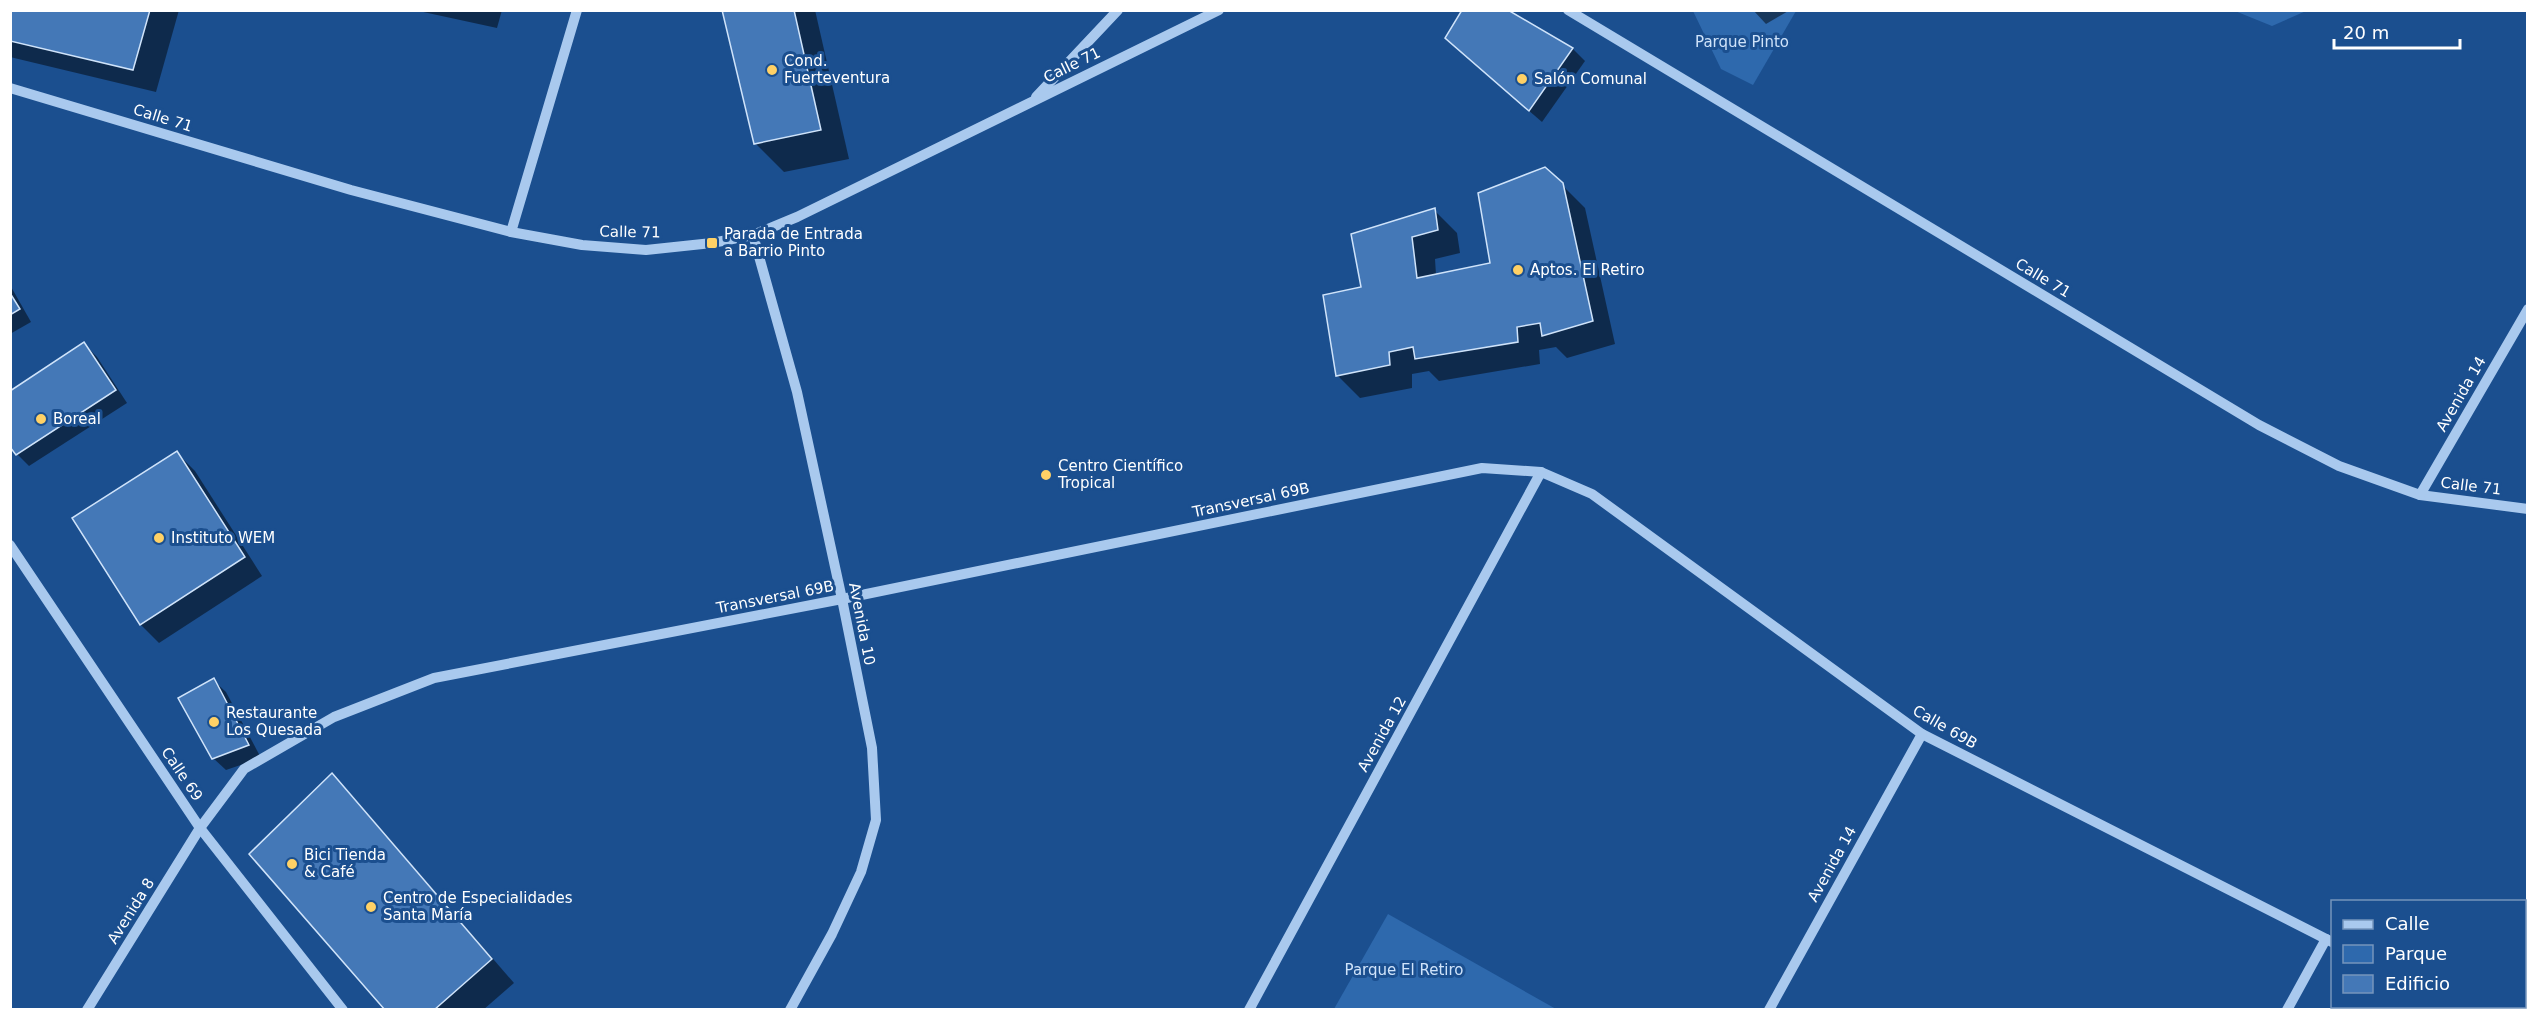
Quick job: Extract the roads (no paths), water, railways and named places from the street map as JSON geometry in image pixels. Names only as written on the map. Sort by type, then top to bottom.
[{"type":"street","points":[[511,231],[577,10]]},
{"type":"street","points":[[1031,101],[1118,10]]},
{"type":"street","name":"Calle 71","points":[[10,88],[351,190],[511,231],[582,245],[646,250],[712,243],[753,235],[797,217],[1219,10]]},
{"type":"street","name":"Calle 71","points":[[1568,10],[2259,425],[2339,466],[2420,495],[2528,509]]},
{"type":"street","name":"Avenida 10","points":[[753,235],[797,392],[842,599],[872,748],[876,820],[861,872],[832,934],[790,1010]]},
{"type":"street","name":"Avenida 14","points":[[2420,495],[2528,309]]},
{"type":"street","name":"Transversal 69B","points":[[201,828],[244,769],[334,717],[434,678],[842,599],[1482,468],[1541,472]]},
{"type":"street","name":"Calle 69B","points":[[1541,472],[1592,494],[1922,734],[2329,941]]},
{"type":"street","name":"Avenida 12","points":[[1249,1010],[1541,472]]},
{"type":"street","name":"Calle 69","points":[[10,545],[201,828],[343,1010]]},
{"type":"street","name":"Avenida 14","points":[[1769,1010],[1922,734]]},
{"type":"street","name":"Avenida 8","points":[[87,1010],[201,828]]},
{"type":"street","points":[[2287,1010],[2329,941]]},
{"type":"place","name":"Cond. Fuerteventura","points":[[772,70]]},
{"type":"place","name":"Salón Comunal","points":[[1522,79]]},
{"type":"place","name":"Parada de Entrada a Barrio Pinto","points":[[712,243]]},
{"type":"place","name":"Aptos. El Retiro","points":[[1518,270]]},
{"type":"place","name":"Boreal","points":[[41,419]]},
{"type":"place","name":"Centro Científico Tropical","points":[[1046,475]]},
{"type":"place","name":"Instituto WEM","points":[[159,538]]},
{"type":"place","name":"Restaurante Los Quesada","points":[[214,722]]},
{"type":"place","name":"Bici Tienda & Café","points":[[292,864]]},
{"type":"place","name":"Centro de Especialidades Santa María","points":[[371,907]]},
{"type":"park label","name":"Parque Pinto","points":[[1742,42]]},
{"type":"park label","name":"Parque El Retiro","points":[[1404,970]]}]
